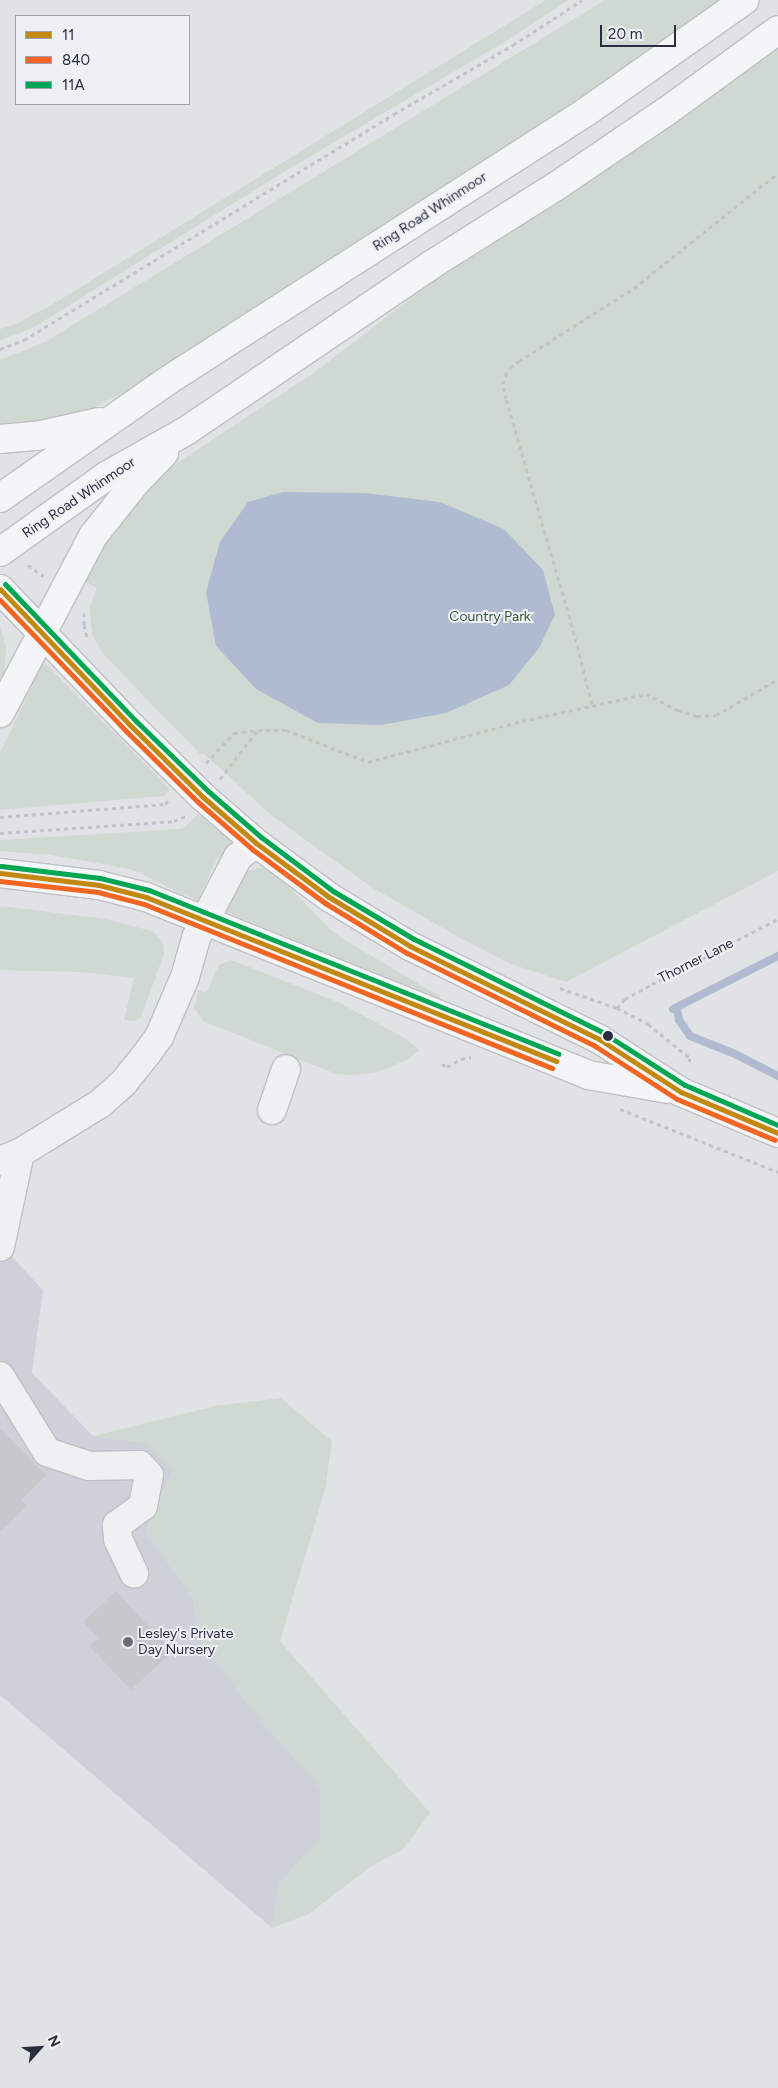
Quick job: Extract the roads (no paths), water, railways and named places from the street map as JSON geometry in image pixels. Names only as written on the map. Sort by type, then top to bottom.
[{"type":"highway","name":"Ring Road Whinmoor","points":[[0,498],[167,380],[586,112],[745,0]]},
{"type":"highway","name":"Ring Road Whinmoor","points":[[5,548],[108,475],[186,431],[430,265],[563,182],[667,111],[778,30]]},
{"type":"highway","name":"Ring Road Whinmoor","points":[[0,439],[37,436],[112,419]]},
{"type":"highway","name":"Ring Road Whinmoor","points":[[0,712],[93,536],[135,483],[186,431]]},
{"type":"highway","points":[[0,589],[41,634],[209,779],[256,843],[329,897],[410,946],[599,1039],[681,1092],[778,1133]]},
{"type":"highway","points":[[0,873],[99,885],[146,897],[588,1074],[681,1092]]},
{"type":"lane","points":[[0,1247],[10,1157],[102,1103],[124,1082],[159,1037],[185,977],[196,938],[238,857],[256,843]]},
{"type":"lane","points":[[272,1110],[286,1068]]},
{"type":"lane","points":[[0,1376],[47,1452],[89,1466],[140,1465],[149,1475],[143,1506],[117,1525],[118,1539],[134,1574]]},
{"type":"water","points":[[283,492],[364,493],[440,502],[504,529],[543,570],[555,615],[539,648],[509,685],[446,713],[381,725],[318,723],[256,689],[216,646],[206,592],[220,542],[248,502]]},
{"type":"waterway","points":[[673,1009],[778,956]]},
{"type":"waterway","points":[[677,1008],[679,1020],[690,1036],[733,1053],[778,1076]]},
{"type":"place","name":"Lesley's Private Day Nursery","points":[[128,1642]]},
{"type":"park label","name":"Country Park","points":[[490,617]]}]
